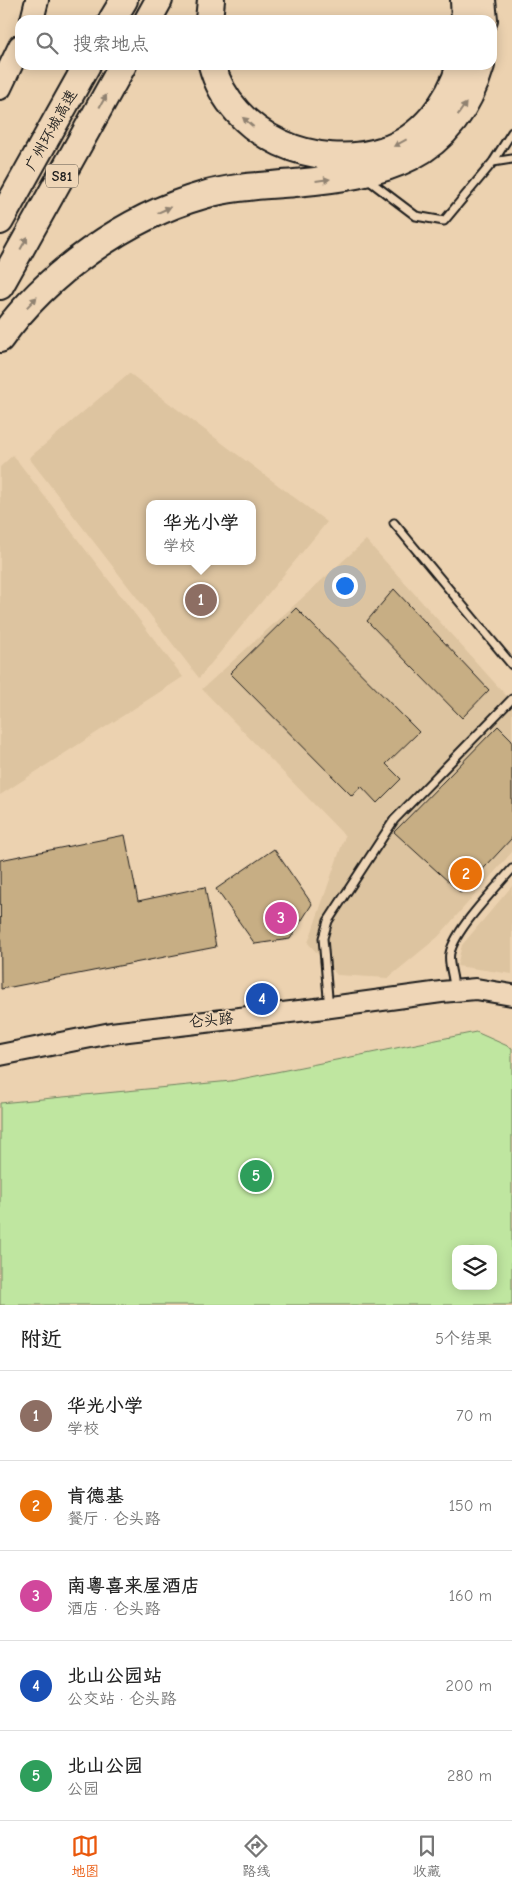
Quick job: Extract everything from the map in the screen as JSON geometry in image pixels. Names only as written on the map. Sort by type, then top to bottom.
[{"type":"highway","points":[[98,15],[105,0]]},
{"type":"highway","points":[[115,15],[124,0]]},
{"type":"highway","points":[[151,15],[159,0]]},
{"type":"highway","points":[[210,15],[211,0]]},
{"type":"highway","points":[[464,0],[464,15]]},
{"type":"highway","points":[[482,0],[485,15]]},
{"type":"highway","points":[[487,15],[489,0]]},
{"type":"highway","points":[[0,206],[69,70]]},
{"type":"highway","name":"广州环城高速","points":[[0,221],[84,70]]},
{"type":"highway","name":"S81","points":[[0,286],[120,70]]},
{"type":"highway","points":[[214,70],[222,90],[230,103],[250,125],[291,147],[334,157],[358,157],[386,150],[410,137],[430,119],[447,97],[458,70]]},
{"type":"highway","points":[[0,340],[39,295],[79,260],[103,243],[176,204],[232,188],[372,172],[415,156],[434,142],[465,106],[478,70]]},
{"type":"main road","points":[[34,15],[38,0]]},
{"type":"main road","points":[[0,88],[15,56]]},
{"type":"street","name":"仑头路","points":[[0,1044],[102,1024],[453,980],[484,981],[512,985]]},
{"type":"street","name":"仑头路","points":[[0,1056],[111,1033],[441,992],[476,989],[512,995]]},
{"type":"lane","points":[[360,174],[416,216],[444,221],[493,162],[512,132]]},
{"type":"lane","points":[[493,162],[512,159]]},
{"type":"lane","points":[[394,523],[512,665]]},
{"type":"lane","points":[[328,997],[323,938],[328,921],[394,820],[512,699]]},
{"type":"lane","points":[[453,980],[450,955],[454,942],[477,910],[512,868]]},
{"type":"shaded area","points":[[129,373],[327,522],[199,678],[29,458]]},
{"type":"shaded area","points":[[13,455],[183,677],[0,795],[0,467]]},
{"type":"shaded area","points":[[366,540],[512,702],[512,852],[438,937],[388,978],[337,975],[308,943],[345,836],[202,689]]},
{"type":"shaded area","points":[[512,886],[512,974],[457,966],[462,945]]},
{"type":"green space","points":[[476,1032],[512,1048],[512,1305],[0,1305],[0,1103],[231,1081]]},
{"type":"building","points":[[394,589],[489,690],[462,718],[367,621]]},
{"type":"building","points":[[296,608],[419,732],[386,764],[401,779],[377,803],[361,786],[352,796],[230,673]]},
{"type":"building","points":[[498,726],[512,740],[512,838],[461,893],[394,832]]},
{"type":"building","points":[[125,835],[138,901],[205,887],[216,947],[1,989],[0,860]]},
{"type":"building","points":[[274,849],[312,904],[290,939],[255,944],[216,889]]},
{"type":"place","name":"华光小学","points":[[201,600]]},
{"type":"place","name":"肯德基","points":[[466,874]]},
{"type":"place","name":"南粤喜来屋酒店","points":[[281,918]]},
{"type":"place","name":"北山公园站","points":[[262,999]]},
{"type":"place","name":"北山公园","points":[[256,1176]]}]
